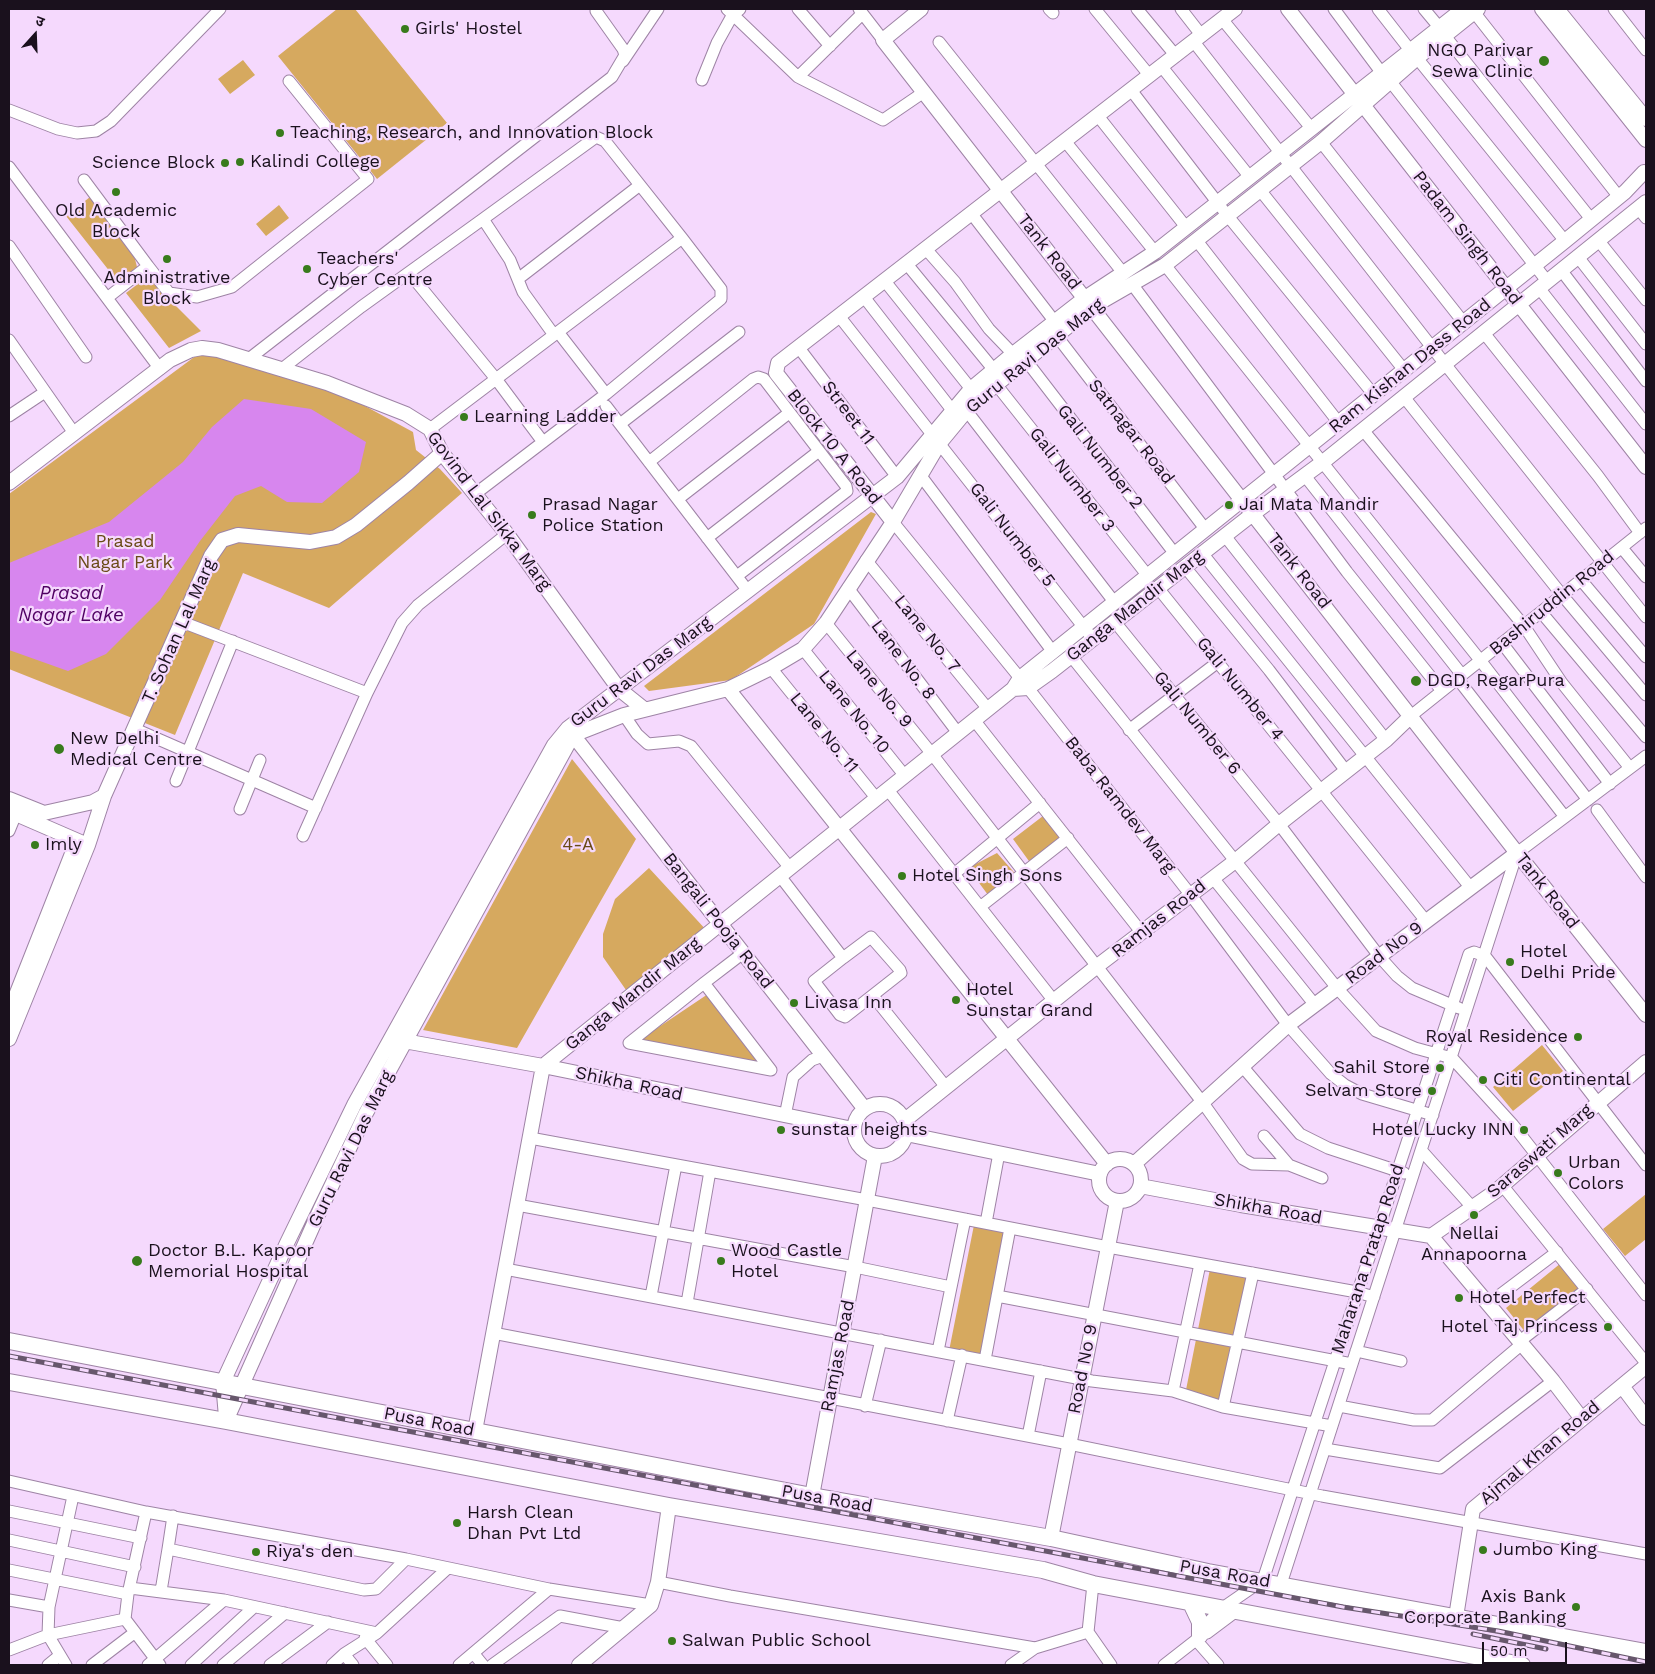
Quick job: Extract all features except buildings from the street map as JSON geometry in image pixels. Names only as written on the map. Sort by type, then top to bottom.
[{"type":"main road","name":"Pusa Road","points":[[9,1341],[812,1496],[1051,1538],[1208,1572],[1263,1580],[1646,1652]]},
{"type":"main road","name":"Pusa Road","points":[[9,1382],[226,1421],[669,1506],[1044,1570],[1093,1584],[1491,1662],[1522,1665]]},
{"type":"main road","points":[[1191,1603],[1200,1622],[1198,1637]]},
{"type":"street","points":[[9,110],[58,129],[77,133],[96,131],[111,121],[220,9]]},
{"type":"street","points":[[620,64],[658,9]]},
{"type":"street","points":[[798,9],[830,46]]},
{"type":"street","points":[[883,40],[921,9]]},
{"type":"street","points":[[1095,9],[1150,76]]},
{"type":"street","points":[[1137,9],[1176,56]]},
{"type":"street","points":[[1181,9],[1198,39],[1280,152],[1432,348],[1646,617]]},
{"type":"street","name":"Padam Singh Road","points":[[1288,9],[1646,467]]},
{"type":"street","points":[[1334,9],[1535,264],[1543,284],[1646,424]]},
{"type":"street","points":[[1378,9],[1565,241]]},
{"type":"street","points":[[1424,9],[1591,219]]},
{"type":"street","points":[[1542,9],[1646,140]]},
{"type":"street","points":[[1557,9],[1646,119]]},
{"type":"street","points":[[1614,9],[1646,50]]},
{"type":"street","points":[[1472,10],[1619,197]]},
{"type":"street","name":"Guru Ravi Das Marg","points":[[226,1421],[223,1382],[287,1243],[354,1105],[554,745],[619,688],[897,477],[936,439],[959,410],[994,376],[1089,302],[1128,279],[1165,265],[1197,241],[1321,142],[1364,104],[1386,77],[1413,54],[1472,10]]},
{"type":"street","points":[[250,358],[612,77],[625,55],[622,45],[596,11]]},
{"type":"street","points":[[702,80],[733,11],[798,77],[883,120],[924,92]]},
{"type":"street","points":[[798,77],[830,46],[860,11]]},
{"type":"street","name":"Tank Road","points":[[860,11],[1646,1015]]},
{"type":"street","points":[[799,348],[1036,162],[1198,39],[1228,13],[1311,128]]},
{"type":"street","points":[[939,42],[1128,279],[1347,572],[1442,691]]},
{"type":"street","points":[[1162,67],[1249,176]]},
{"type":"street","name":"Guru Ravi Das Marg","points":[[1128,279],[1155,252],[1249,176],[1354,94],[1386,77]]},
{"type":"street","points":[[84,180],[169,293],[197,297],[232,287],[368,179],[289,81]]},
{"type":"street","points":[[1131,90],[1227,216],[1374,395]]},
{"type":"street","points":[[1098,116],[1186,227]]},
{"type":"street","points":[[283,368],[361,307],[410,274],[596,137],[605,141],[720,289],[721,299],[606,394],[475,494]]},
{"type":"street","points":[[1065,141],[1155,252]]},
{"type":"street","points":[[1321,142],[1464,322]]},
{"type":"street","points":[[9,168],[160,369]]},
{"type":"street","name":"Ram Kishan Dass Road","points":[[1243,499],[1565,241],[1646,173]]},
{"type":"street","points":[[518,279],[640,185]]},
{"type":"street","points":[[1260,190],[1404,370]]},
{"type":"street","name":"Ram Kishan Dass Road","points":[[1254,513],[1323,462],[1598,240],[1644,209]]},
{"type":"street","name":"Satnagar Road","points":[[971,213],[1055,329],[1206,530]]},
{"type":"street","points":[[483,219],[510,260],[523,292],[606,394]]},
{"type":"street","points":[[430,429],[682,238]]},
{"type":"street","points":[[1598,240],[1646,300]]},
{"type":"street","points":[[1197,241],[1339,423]]},
{"type":"street","points":[[9,246],[86,357]]},
{"type":"street","name":"Gali Number 2","points":[[925,248],[954,282],[989,330],[1019,357],[1175,554]]},
{"type":"street","points":[[1578,257],[1646,344]]},
{"type":"street","name":"Gali Number 3","points":[[906,264],[1148,576]]},
{"type":"street","points":[[1165,265],[1480,660],[1588,800]]},
{"type":"street","points":[[106,298],[148,266]]},
{"type":"street","points":[[1561,270],[1646,381]]},
{"type":"street","points":[[410,274],[496,379],[543,442]]},
{"type":"street","points":[[884,280],[971,389]]},
{"type":"street","points":[[864,297],[959,410],[1114,603]]},
{"type":"street","name":"Gali Number 5","points":[[839,316],[1093,639]]},
{"type":"street","points":[[620,424],[739,332]]},
{"type":"street","points":[[1484,333],[1598,476],[1644,530]]},
{"type":"street","points":[[9,340],[74,433]]},
{"type":"street","name":"Govind Lal Sikka Marg","points":[[9,483],[179,355],[202,348],[250,358],[283,368],[381,403],[418,420],[430,429],[442,452],[507,534],[619,688],[644,709]]},
{"type":"street","name":"Block 10 A Road","points":[[799,348],[778,363],[776,373],[893,522]]},
{"type":"street","name":"Street 11","points":[[799,348],[897,477]]},
{"type":"street","name":"Guru Ravi Das Marg","points":[[959,410],[971,389],[994,376]]},
{"type":"street","points":[[649,462],[758,377],[764,379],[846,486],[846,493],[737,576]]},
{"type":"street","points":[[9,416],[45,392]]},
{"type":"street","points":[[1404,397],[1562,596],[1646,696]]},
{"type":"street","points":[[606,406],[748,591]]},
{"type":"street","points":[[678,499],[790,413]]},
{"type":"street","points":[[1363,430],[1524,626],[1562,683],[1630,768]]},
{"type":"street","name":"Guru Ravi Das Marg","points":[[226,1421],[328,1193],[404,1041],[570,731],[644,709],[728,689],[771,668],[803,648],[826,623],[893,522],[921,476],[936,439]]},
{"type":"street","points":[[707,538],[819,451]]},
{"type":"street","name":"T. Sohan Lal Marg","points":[[9,1012],[82,843],[135,729],[211,556],[222,540],[238,535],[310,542],[336,537],[378,507],[442,452]]},
{"type":"street","points":[[921,476],[1053,652]]},
{"type":"street","points":[[1305,476],[1460,677],[1564,817]]},
{"type":"street","name":"Ganga Mandir Marg","points":[[1021,685],[1053,652],[1243,499]]},
{"type":"street","name":"Ganga Mandir Marg","points":[[543,1066],[988,709],[1021,685],[1071,656],[1254,513]]},
{"type":"street","name":"Baba Ramdev Marg","points":[[893,522],[1021,685],[1190,894],[1288,1025],[1331,1074],[1345,1085],[1362,1094],[1433,1116]]},
{"type":"street","name":"Bashiruddin Road","points":[[1412,715],[1644,530]]},
{"type":"street","points":[[303,836],[367,692],[402,623],[418,605],[507,534]]},
{"type":"street","points":[[1224,536],[1386,740]]},
{"type":"street","points":[[1622,548],[1646,578]]},
{"type":"street","points":[[1202,554],[1470,887]]},
{"type":"street","name":"Lane No. 7","points":[[866,560],[988,709]]},
{"type":"street","points":[[1185,567],[1269,670],[1346,771]]},
{"type":"street","points":[[1581,580],[1646,657]]},
{"type":"street","name":"Lane No. 8","points":[[848,588],[958,733]]},
{"type":"street","name":"Gali Number 4","points":[[1158,588],[1426,921]]},
{"type":"street","points":[[1541,612],[1646,737]]},
{"type":"street","points":[[182,622],[367,692]]},
{"type":"street","name":"Gali Number 6","points":[[1115,622],[1279,824],[1379,956],[1397,976],[1412,988],[1467,1011]]},
{"type":"street","name":"Lane No. 9","points":[[826,623],[932,754],[1203,1103],[1245,1162],[1252,1164],[1289,1165]]},
{"type":"street","points":[[176,781],[233,641]]},
{"type":"street","points":[[1502,643],[1610,784]]},
{"type":"street","name":"Lane No. 10","points":[[803,648],[905,776]]},
{"type":"street","points":[[1071,656],[1234,862],[1337,988],[1376,1031],[1395,1041],[1452,1058],[1495,1105],[1538,1157],[1646,1295]]},
{"type":"street","points":[[1129,730],[1218,662]]},
{"type":"street","name":"Lane No. 11","points":[[771,668],[954,874],[1054,1001]]},
{"type":"street","points":[[728,689],[1007,1039],[1104,1169],[1103,1191],[1106,1196],[1117,1200],[1129,1199],[1138,1192],[1140,1186],[1140,1174],[1134,1164],[1124,1159],[1104,1169],[999,1153],[905,1127]]},
{"type":"street","points":[[624,715],[637,734],[648,744],[679,741],[690,746],[785,872],[843,958]]},
{"type":"street","name":"Ramjas Road","points":[[905,1127],[946,1087],[1096,967],[1234,862],[1279,824],[1366,757],[1412,715]]},
{"type":"street","points":[[974,720],[1142,933]]},
{"type":"street","points":[[135,729],[316,808]]},
{"type":"street","name":"Bangali Pooja Road","points":[[570,731],[864,1108]]},
{"type":"street","name":"Road No 9","points":[[1134,1164],[1288,1025],[1646,756]]},
{"type":"street","points":[[240,810],[260,760]]},
{"type":"street","points":[[9,799],[44,814],[93,802],[104,796]]},
{"type":"street","points":[[954,874],[1040,803]]},
{"type":"street","points":[[1597,810],[1646,877]]},
{"type":"street","points":[[9,831],[12,813],[82,843]]},
{"type":"street","points":[[980,907],[1068,838]]},
{"type":"street","name":"T. Sohan Lal Marg","points":[[9,1038],[82,843]]},
{"type":"street","name":"Maharana Pratap Road","points":[[1281,1584],[1517,852]]},
{"type":"street","points":[[1213,878],[1315,1005]]},
{"type":"street","points":[[871,938],[900,970],[899,976],[845,1017],[842,1017],[815,984],[816,979],[843,958],[871,938]]},
{"type":"street","points":[[704,983],[771,1070],[629,1043],[704,983],[743,952]]},
{"type":"street","name":"Maharana Pratap Road","points":[[1263,1580],[1378,1227],[1419,1111],[1469,954],[1471,952],[1485,956]]},
{"type":"street","points":[[1485,956],[1646,1165]]},
{"type":"street","points":[[873,996],[946,1087]]},
{"type":"street","name":"Shikha Road","points":[[404,1041],[543,1066],[853,1129]]},
{"type":"street","points":[[785,1116],[793,1077],[812,1060],[823,1056]]},
{"type":"street","name":"Saraswati Marg","points":[[1431,1236],[1538,1157],[1553,1139],[1646,1062]]},
{"type":"street","points":[[475,1431],[543,1066]]},
{"type":"street","points":[[1242,1066],[1300,1134],[1328,1148],[1413,1176]]},
{"type":"street","points":[[884,1103],[896,1109],[905,1127],[900,1146],[895,1151],[876,1156],[863,1150],[858,1145],[853,1129],[855,1118],[864,1108],[884,1103]]},
{"type":"street","points":[[1264,1136],[1289,1165],[1322,1178]]},
{"type":"street","points":[[530,1138],[1357,1292],[1374,1297]]},
{"type":"street","points":[[1422,1150],[1472,1207]]},
{"type":"street","points":[[986,1223],[999,1153]]},
{"type":"street","name":"Ramjas Road","points":[[812,1496],[876,1156]]},
{"type":"street","points":[[651,1296],[676,1165]]},
{"type":"street","points":[[687,1303],[710,1171]]},
{"type":"street","points":[[1502,1185],[1646,1364]]},
{"type":"street","name":"Shikha Road","points":[[1140,1186],[1241,1206],[1395,1230]]},
{"type":"street","name":"Road No 9","points":[[1051,1538],[1117,1200]]},
{"type":"street","points":[[517,1206],[855,1267],[951,1288]]},
{"type":"street","points":[[938,1351],[965,1219]]},
{"type":"street","points":[[985,1360],[1010,1228]]},
{"type":"street","points":[[1395,1230],[1431,1236],[1554,1381],[1582,1419]]},
{"type":"street","points":[[1488,1304],[1557,1252]]},
{"type":"street","points":[[1173,1391],[1200,1264]]},
{"type":"street","points":[[505,1269],[1082,1379],[1173,1391],[1224,1407],[1332,1426]]},
{"type":"street","points":[[1224,1407],[1254,1273]]},
{"type":"street","points":[[1339,1406],[1414,1420],[1432,1420],[1521,1342],[1586,1289]]},
{"type":"street","points":[[997,1296],[1238,1340],[1352,1364]]},
{"type":"street","points":[[493,1333],[1070,1444],[1310,1493],[1646,1554]]},
{"type":"street","points":[[866,1406],[881,1340]]},
{"type":"street","points":[[1356,1351],[1401,1361]]},
{"type":"street","points":[[947,1421],[962,1355]]},
{"type":"street","name":"Ajmal Khan Road","points":[[1456,1617],[1473,1509],[1646,1364]]},
{"type":"street","points":[[249,1370],[260,1389]]},
{"type":"street","points":[[1028,1436],[1041,1371]]},
{"type":"street","points":[[1325,1449],[1440,1468],[1554,1381]]},
{"type":"street","points":[[1622,1386],[1646,1418]]},
{"type":"street","points":[[9,1482],[146,1512],[406,1558],[549,1589],[651,1605]]},
{"type":"street","points":[[48,1665],[62,1661],[48,1635],[49,1607],[73,1496]]},
{"type":"street","points":[[579,1665],[651,1605],[658,1582],[669,1506]]},
{"type":"street","points":[[9,1511],[141,1538]]},
{"type":"street","points":[[146,1512],[125,1619],[154,1663],[224,1600]]},
{"type":"street","points":[[161,1591],[173,1516]]},
{"type":"street","points":[[9,1540],[134,1567]]},
{"type":"street","points":[[168,1549],[364,1590],[376,1589],[406,1558]]},
{"type":"street","points":[[332,1665],[365,1638],[377,1633],[448,1568]]},
{"type":"street","points":[[9,1570],[129,1591],[161,1591],[224,1600],[377,1633]]},
{"type":"street","points":[[1164,1665],[1198,1637],[1207,1633],[1228,1610],[1263,1580]]},
{"type":"street","points":[[658,1582],[1034,1648]]},
{"type":"street","points":[[1093,1584],[1088,1632],[1111,1665]]},
{"type":"street","points":[[459,1665],[549,1589]]},
{"type":"street","points":[[9,1600],[49,1607]]},
{"type":"street","points":[[191,1665],[254,1607]]},
{"type":"street","points":[[223,1665],[285,1613]]},
{"type":"street","points":[[492,1665],[560,1616],[624,1628]]},
{"type":"street","points":[[9,1650],[48,1635],[125,1619]]},
{"type":"street","points":[[270,1665],[328,1622]]},
{"type":"street","points":[[1011,1665],[1034,1648],[1088,1632]]},
{"type":"street","points":[[92,1665],[134,1633]]},
{"type":"street","points":[[1198,1637],[1218,1665]]},
{"type":"street","points":[[365,1638],[387,1665]]},
{"type":"street","points":[[344,1654],[353,1665]]},
{"type":"street","points":[[474,1654],[483,1665]]},
{"type":"green space","points":[[337,9],[355,9],[447,123],[377,179],[278,56]]},
{"type":"green space","points":[[243,60],[255,75],[230,94],[218,79]]},
{"type":"green space","points":[[90,197],[134,255],[137,267],[118,282],[66,216]]},
{"type":"green space","points":[[279,205],[289,218],[266,236],[256,224]]},
{"type":"green space","points":[[147,277],[201,331],[169,348],[126,293]]},
{"type":"green space","name":"Prasad Nagar Park","points":[[201,352],[328,386],[413,432],[416,450],[440,469],[462,493],[329,608],[243,573],[175,735],[9,669],[9,494]]},
{"type":"green space","points":[[871,512],[876,514],[814,624],[731,680],[649,691],[644,686]]},
{"type":"green space","name":"4-A","points":[[572,759],[636,839],[517,1048],[423,1030]]},
{"type":"green space","points":[[1043,816],[1069,845],[1034,868],[1013,839]]},
{"type":"green space","points":[[997,853],[1020,879],[991,899],[968,868]]},
{"type":"green space","points":[[649,868],[708,932],[626,990],[603,957],[603,934],[615,899]]},
{"type":"green space","points":[[708,994],[759,1064],[638,1041]]},
{"type":"green space","points":[[1542,1045],[1563,1071],[1513,1111],[1493,1087]]},
{"type":"green space","points":[[1646,1194],[1646,1239],[1625,1256],[1603,1229]]},
{"type":"green space","points":[[974,1225],[1015,1234],[990,1360],[949,1351]]},
{"type":"green space","points":[[1561,1263],[1582,1288],[1526,1333],[1506,1308]]},
{"type":"green space","points":[[1210,1269],[1251,1277],[1226,1403],[1185,1395]]},
{"type":"water","name":"Prasad Nagar Lake","points":[[244,399],[311,409],[366,442],[359,472],[322,503],[287,502],[261,486],[235,496],[200,541],[160,600],[106,654],[68,671],[9,650],[9,563],[109,522],[183,462],[212,427]]},
{"type":"railway","points":[[9,1356],[1343,1607],[1498,1631],[1646,1662]]},
{"type":"railway","points":[[1473,1634],[1546,1649]]},
{"type":"place","name":"Girls' Hostel","points":[[405,29]]},
{"type":"place","name":"NGO Parivar Sewa Clinic","points":[[1544,61]]},
{"type":"place","name":"Teaching, Research, and Innovation Block","points":[[280,133]]},
{"type":"place","name":"Kalindi College","points":[[240,162]]},
{"type":"place","name":"Science Block","points":[[225,163]]},
{"type":"place","name":"Old Academic Block","points":[[116,192]]},
{"type":"place","name":"Administrative Block","points":[[167,259]]},
{"type":"place","name":"Teachers' Cyber Centre","points":[[307,269]]},
{"type":"place","name":"Learning Ladder","points":[[464,417]]},
{"type":"place","name":"Jai Mata Mandir","points":[[1229,505]]},
{"type":"place","name":"Prasad Nagar Police Station","points":[[532,515]]},
{"type":"place","name":"DGD, RegarPura","points":[[1416,681]]},
{"type":"place","name":"New Delhi Medical Centre","points":[[59,749]]},
{"type":"place","name":"Imly","points":[[35,845]]},
{"type":"place","name":"Hotel Singh Sons","points":[[902,876]]},
{"type":"place","name":"Hotel Delhi Pride","points":[[1510,962]]},
{"type":"place","name":"Hotel Sunstar Grand","points":[[956,1000]]},
{"type":"place","name":"Livasa Inn","points":[[794,1003]]},
{"type":"place","name":"Royal Residence","points":[[1578,1037]]},
{"type":"place","name":"Sahil Store","points":[[1440,1068]]},
{"type":"place","name":"Citi Continental","points":[[1483,1080]]},
{"type":"place","name":"Selvam Store","points":[[1432,1091]]},
{"type":"place","name":"sunstar heights","points":[[781,1130]]},
{"type":"place","name":"Hotel Lucky INN","points":[[1524,1130]]},
{"type":"place","name":"Urban Colors","points":[[1558,1173]]},
{"type":"place","name":"Nellai Annapoorna","points":[[1474,1215]]},
{"type":"place","name":"Doctor B.L. Kapoor Memorial Hospital","points":[[137,1261]]},
{"type":"place","name":"Wood Castle Hotel","points":[[721,1261]]},
{"type":"place","name":"Hotel Perfect","points":[[1459,1298]]},
{"type":"place","name":"Hotel Taj Princess","points":[[1608,1327]]},
{"type":"place","name":"Harsh Clean Dhan Pvt Ltd","points":[[457,1523]]},
{"type":"place","name":"Jumbo King","points":[[1483,1550]]},
{"type":"place","name":"Riya's den","points":[[256,1552]]},
{"type":"place","name":"Axis Bank Corporate Banking","points":[[1576,1607]]},
{"type":"place","name":"Salwan Public School","points":[[672,1641]]}]
